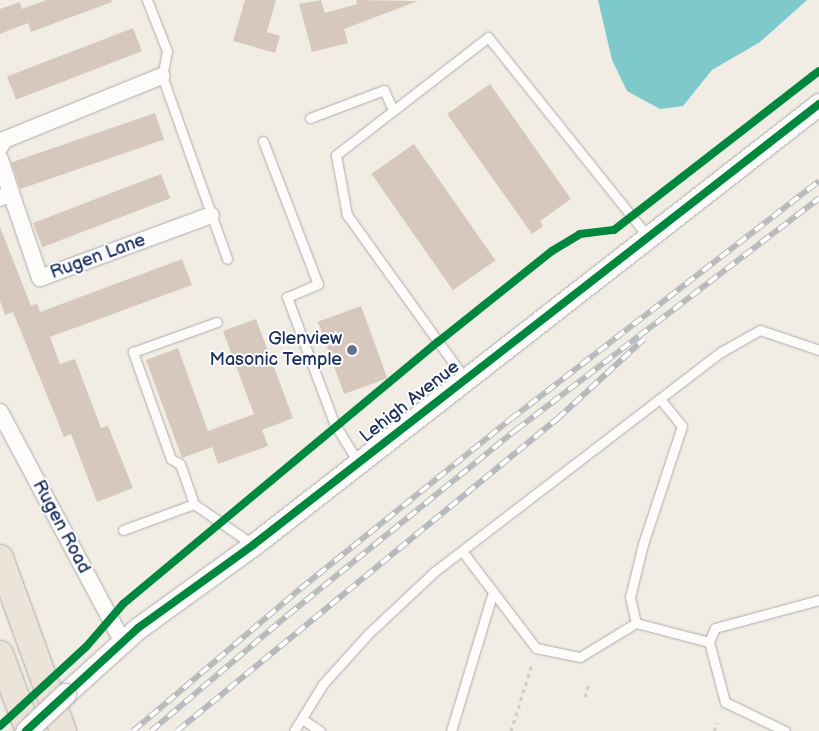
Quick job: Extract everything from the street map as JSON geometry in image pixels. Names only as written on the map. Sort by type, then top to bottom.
[{"type":"main road","points":[[0,558],[63,731]]},
{"type":"main road","points":[[0,654],[27,731]]},
{"type":"street","points":[[1,139],[162,76]]},
{"type":"street","name":"Lehigh Avenue","points":[[27,731],[123,642],[252,545],[819,104]]},
{"type":"street","name":"Rugen Lane","points":[[0,159],[5,195],[40,278],[211,215]]},
{"type":"street","name":"Rugen Road","points":[[0,412],[123,642]]},
{"type":"lane","points":[[147,0],[167,51],[162,76],[227,260]]},
{"type":"lane","points":[[465,379],[347,216],[336,154],[488,37],[648,237]]},
{"type":"lane","points":[[310,118],[384,90],[394,110]]},
{"type":"lane","points":[[263,141],[318,284],[287,297],[334,423],[358,462]]},
{"type":"lane","points":[[217,322],[133,352],[171,459],[180,464],[194,504],[252,545]]},
{"type":"lane","points":[[294,731],[323,684],[368,634],[434,572],[721,352],[760,330],[819,350]]},
{"type":"lane","points":[[636,623],[630,596],[643,544],[682,426],[660,399]]},
{"type":"lane","points":[[123,530],[194,504]]},
{"type":"lane","points":[[462,550],[536,648],[580,657],[636,623],[709,642]]},
{"type":"lane","points":[[452,731],[493,592]]},
{"type":"lane","points":[[785,731],[725,702],[709,642],[714,628],[819,600]]},
{"type":"lane","points":[[302,719],[320,731]]},
{"type":"path","points":[[511,731],[532,664]]},
{"type":"path","points":[[586,697],[590,682]]},
{"type":"path","points":[[714,731],[717,723]]},
{"type":"water","points":[[598,0],[807,0],[760,42],[712,70],[683,106],[660,109],[627,91],[612,60]]},
{"type":"building","points":[[46,0],[111,0],[112,2],[31,32],[28,23],[0,34],[0,9],[20,2],[22,9]]},
{"type":"building","points":[[245,0],[276,0],[267,32],[280,36],[275,53],[233,41]]},
{"type":"building","points":[[321,0],[325,13],[357,4],[356,0],[418,1],[344,29],[348,43],[312,52],[299,4]]},
{"type":"building","points":[[133,28],[142,51],[16,100],[7,76]]},
{"type":"building","points":[[490,84],[571,199],[540,221],[543,226],[532,234],[447,114]]},
{"type":"building","points":[[155,113],[164,139],[20,189],[11,162]]},
{"type":"building","points":[[414,144],[495,260],[453,290],[371,174]]},
{"type":"building","points":[[161,174],[170,198],[42,247],[33,223]]},
{"type":"building","points":[[0,227],[31,306],[37,303],[40,312],[182,259],[192,285],[50,337],[60,364],[75,359],[101,428],[108,426],[133,488],[97,502],[71,434],[64,437],[13,312],[5,315],[0,301]]},
{"type":"building","name":"Glenview Masonic Temple","points":[[361,306],[387,378],[344,394],[318,322]]},
{"type":"building","points":[[256,319],[293,418],[262,430],[268,446],[218,464],[212,447],[182,458],[146,360],[178,348],[208,431],[254,414],[223,331]]},
{"type":"railway","points":[[133,731],[300,589],[511,419],[819,181]]},
{"type":"railway","points":[[151,731],[288,615],[516,430],[819,198]]},
{"type":"railway","points":[[177,731],[557,419],[644,339]]},
{"type":"cycle path","points":[[0,726],[86,647],[123,604],[438,342],[552,251],[580,234],[614,230],[819,71]]},
{"type":"cycle path","points":[[26,731],[138,628],[253,545],[819,104]]},
{"type":"place","name":"Glenview Masonic Temple","points":[[352,350]]}]
